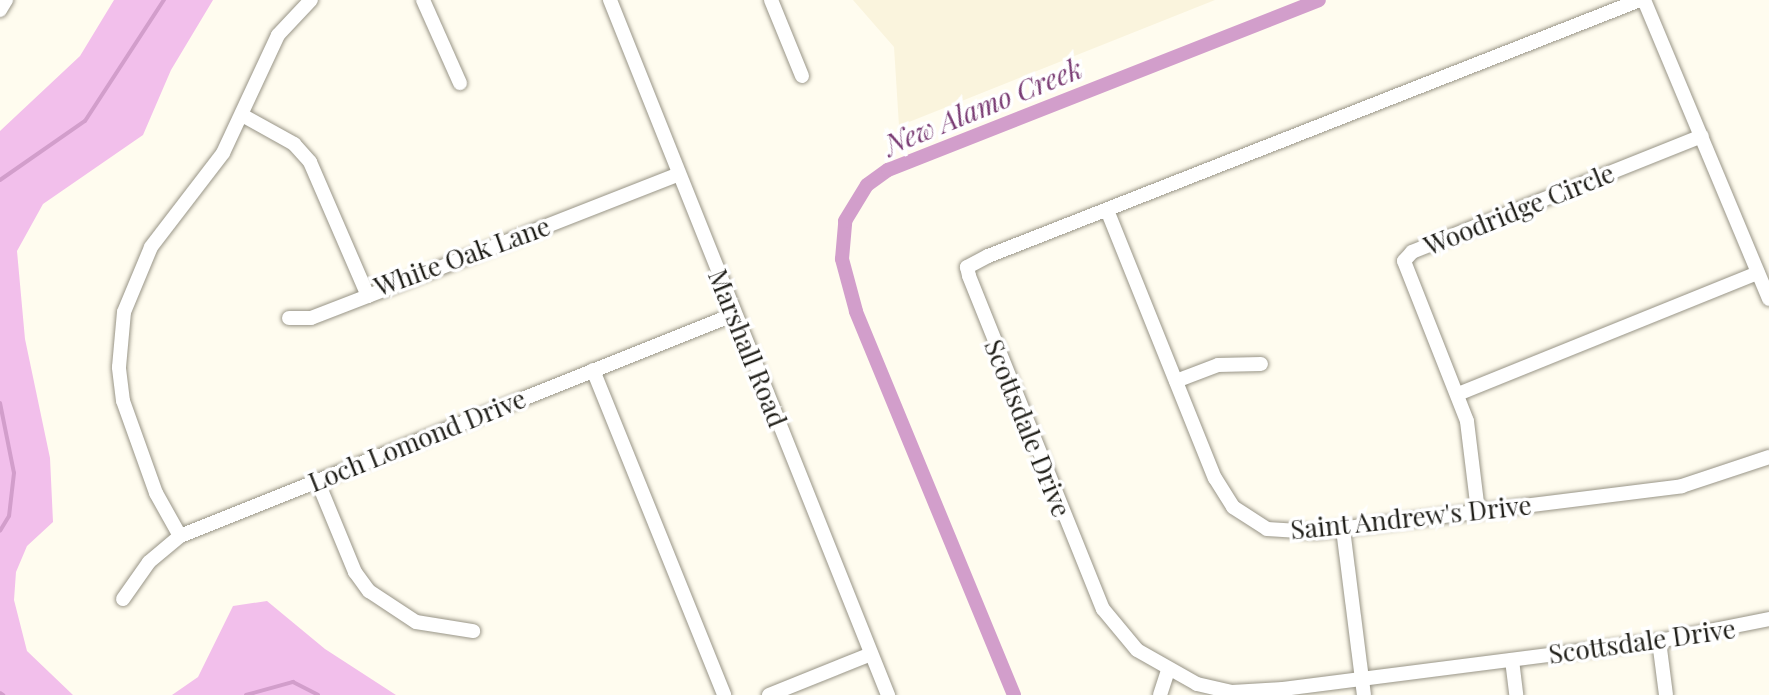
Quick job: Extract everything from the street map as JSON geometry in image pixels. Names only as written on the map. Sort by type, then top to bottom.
[{"type":"street","points":[[0,10],[6,0]]},
{"type":"street","points":[[180,536],[131,430],[119,367],[120,335],[141,264],[223,153],[278,35],[311,0]]},
{"type":"street","points":[[423,0],[460,83]]},
{"type":"street","name":"Marshall Road","points":[[610,0],[888,695]]},
{"type":"street","points":[[771,0],[802,76]]},
{"type":"street","points":[[1642,0],[1769,299]]},
{"type":"street","name":"Scottsdale Drive","points":[[1642,0],[967,267],[1090,583],[1137,650],[1168,671],[1232,692],[1659,641],[1769,619]]},
{"type":"street","name":"White Oak Lane","points":[[242,115],[294,144],[310,162],[368,296],[679,174]]},
{"type":"street","name":"Woodridge Circle","points":[[1478,511],[1458,394],[1404,261],[1412,252],[1702,136]]},
{"type":"street","name":"Saint Andrew's Drive","points":[[1107,210],[1215,478],[1233,507],[1267,529],[1287,533],[1343,529],[1682,486],[1769,457]]},
{"type":"street","points":[[1458,394],[1758,273]]},
{"type":"street","points":[[289,318],[311,318],[368,296]]},
{"type":"street","name":"Loch Lomond Drive","points":[[123,599],[149,562],[180,536],[735,314]]},
{"type":"street","points":[[1176,381],[1218,365],[1261,364]]},
{"type":"street","points":[[593,370],[724,695]]},
{"type":"street","points":[[317,480],[355,572],[369,591],[416,622],[473,631]]},
{"type":"street","points":[[1343,529],[1364,695]]},
{"type":"street","points":[[1659,641],[1666,695]]},
{"type":"street","points":[[769,695],[871,654]]},
{"type":"street","points":[[1512,660],[1516,695]]},
{"type":"street","points":[[1160,695],[1168,671]]},
{"type":"shaded area","points":[[114,0],[213,0],[171,70],[143,135],[43,204],[17,251],[25,339],[50,458],[53,522],[27,546],[16,572],[14,600],[27,651],[73,695],[0,695],[0,131],[80,56]]},
{"type":"shaded area","points":[[853,0],[1215,0],[899,126],[894,47]]},
{"type":"shaded area","points":[[267,601],[325,649],[396,695],[172,695],[198,677],[233,606]]},
{"type":"waterway","points":[[0,180],[85,121],[164,0]]},
{"type":"waterway","name":"New Alamo Creek","points":[[1014,695],[856,311],[842,259],[845,221],[867,185],[888,170],[1319,0]]},
{"type":"waterway","points":[[0,403],[14,473],[9,516],[0,531]]},
{"type":"waterway","points":[[246,695],[293,682],[318,695]]}]
